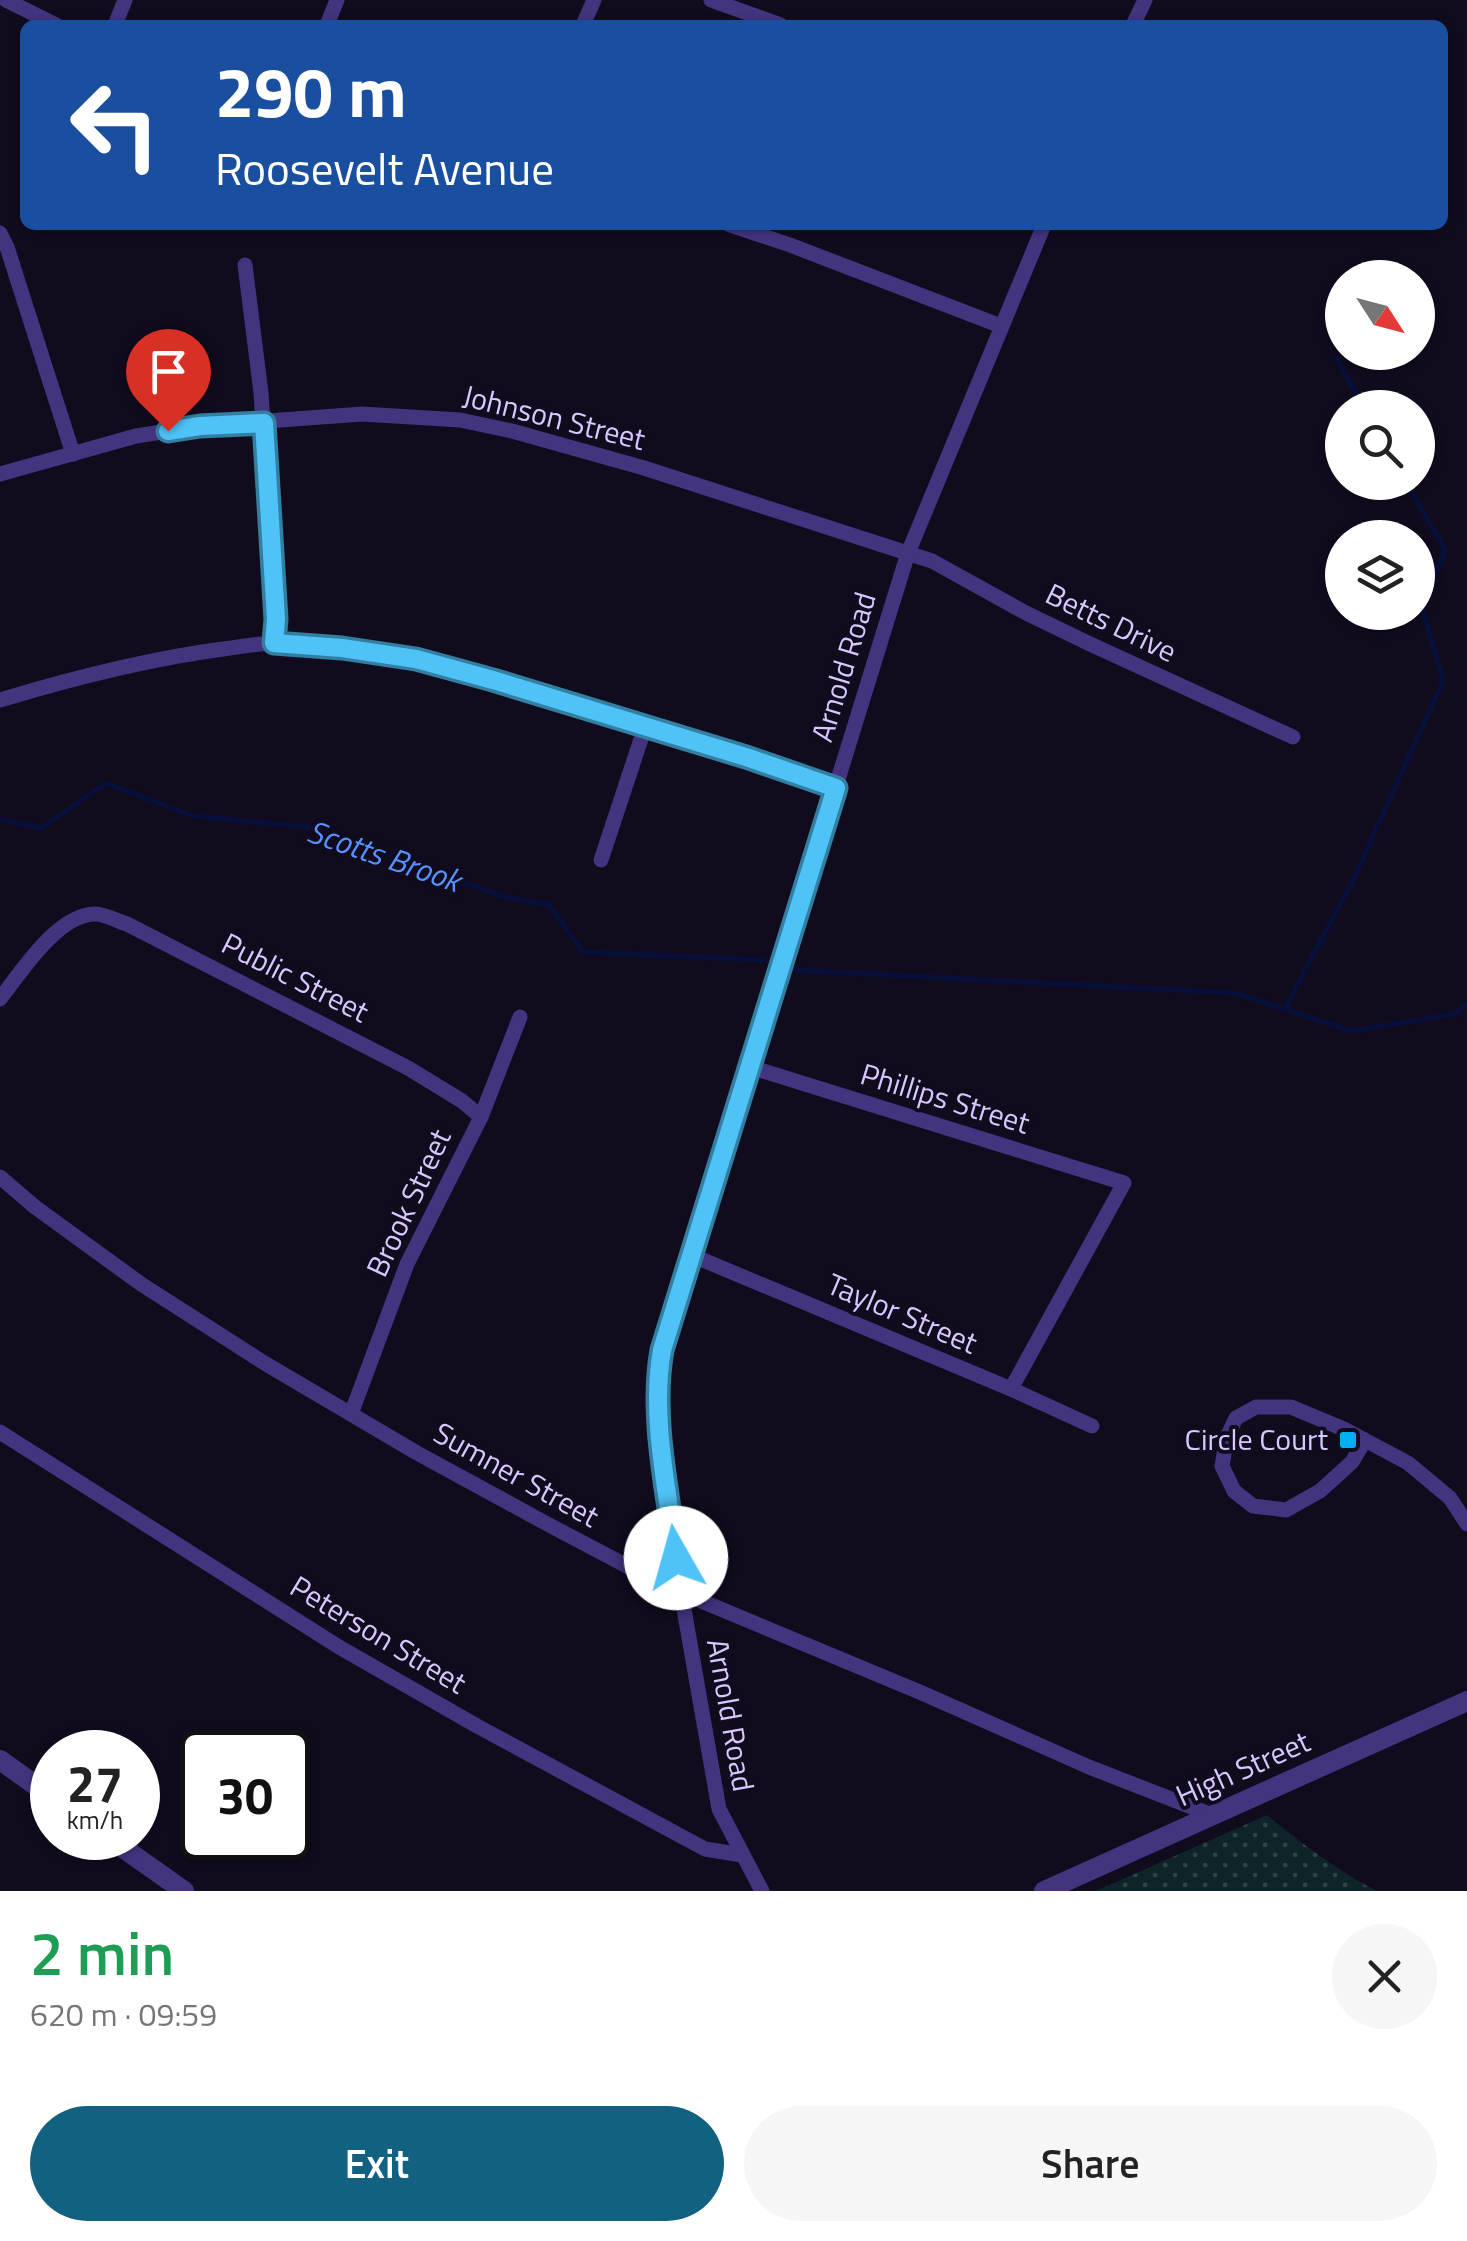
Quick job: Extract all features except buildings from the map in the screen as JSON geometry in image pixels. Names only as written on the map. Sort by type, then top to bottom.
[{"type":"street","points":[[6,0],[46,20]]},
{"type":"street","points":[[711,0],[767,20]]},
{"type":"street","points":[[745,230],[1001,326]]},
{"type":"street","name":"Arnold Road","points":[[762,1891],[719,1810],[681,1592],[659,1422],[657,1386],[662,1350],[908,553],[1042,230]]},
{"type":"street","points":[[0,234],[74,454]]},
{"type":"street","points":[[245,265],[264,423],[276,619],[274,643]]},
{"type":"street","name":"Johnson Street","points":[[0,474],[136,436],[200,426],[362,414],[460,420],[644,468],[908,553]]},
{"type":"street","name":"Betts Drive","points":[[908,553],[932,561],[1090,644],[1293,737]]},
{"type":"street","points":[[0,700],[82,676],[184,654],[274,643],[342,648],[416,659],[493,680],[836,788]]},
{"type":"street","points":[[601,860],[645,726]]},
{"type":"street","name":"Public Street","points":[[0,999],[34,954],[73,919],[97,914],[127,924],[408,1068],[481,1117]]},
{"type":"street","name":"Brook Street","points":[[350,1414],[407,1264],[481,1117],[520,1017]]},
{"type":"street","name":"Phillips Street","points":[[750,1067],[1124,1183],[1011,1390]]},
{"type":"street","name":"Sumner Street","points":[[0,1177],[141,1284],[266,1364],[551,1526],[681,1592],[1212,1816]]},
{"type":"street","name":"Taylor Street","points":[[690,1255],[1092,1426]]},
{"type":"street","points":[[1365,1440],[1352,1462],[1320,1491],[1286,1510],[1254,1506],[1234,1491],[1222,1466],[1227,1437],[1236,1418],[1256,1407],[1291,1407],[1346,1430],[1365,1440],[1408,1463],[1450,1498],[1467,1524]]},
{"type":"street","name":"Peterson Street","points":[[0,1432],[339,1647],[477,1726],[705,1849],[742,1855]]},
{"type":"street","name":"High Street","points":[[1044,1891],[1467,1701]]},
{"type":"street","points":[[0,1760],[30,1781]]},
{"type":"street","points":[[131,1860],[156,1884],[184,1891]]},
{"type":"green space","points":[[1267,1815],[1320,1856],[1377,1891],[1096,1891]]},
{"type":"waterway","points":[[1343,370],[1354,390]]},
{"type":"waterway","points":[[1285,1009],[1355,876],[1443,681],[1422,607],[1445,550],[1416,500]]},
{"type":"waterway","name":"Scotts Brook","points":[[0,819],[41,828],[106,783],[193,816],[319,828],[501,896],[549,905],[583,952],[763,960]]},
{"type":"waterway","name":"Scotts Brook","points":[[796,970],[1234,993],[1352,1031],[1455,1014],[1467,1004]]},
{"type":"place","name":"Circle Court","points":[[1348,1440]]},
{"type":"route","points":[[168,431],[264,423],[276,619],[274,643],[416,659],[746,757],[836,788],[662,1350],[657,1386],[659,1422],[676,1558]]}]
